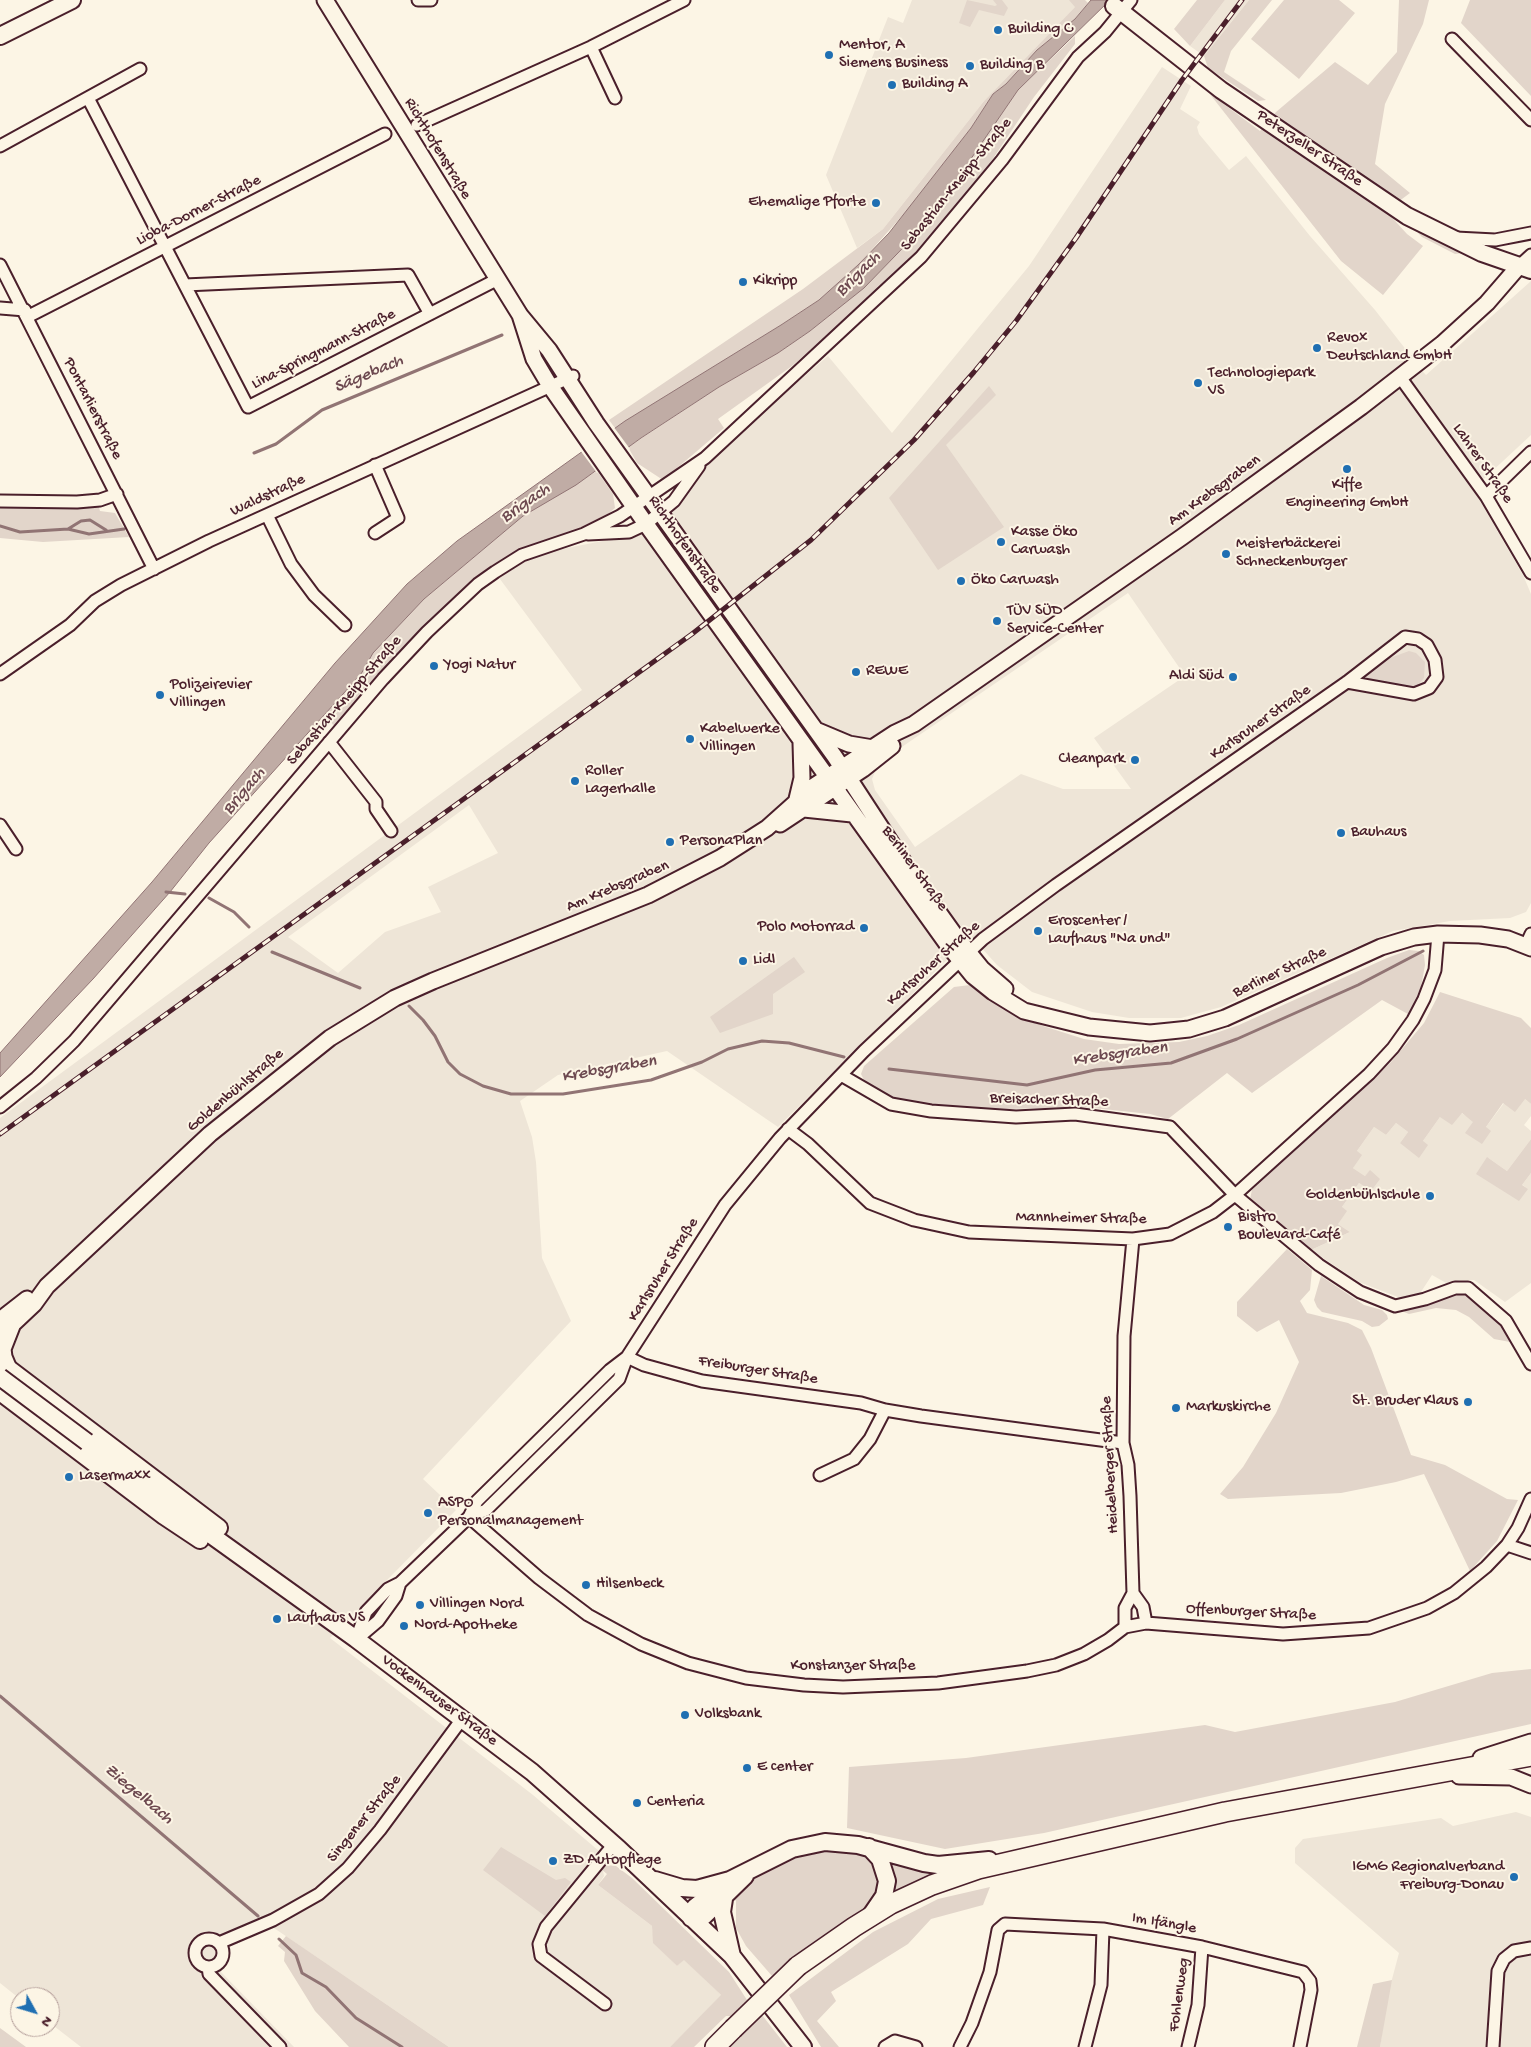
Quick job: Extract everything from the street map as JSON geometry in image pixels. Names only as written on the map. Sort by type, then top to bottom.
[{"type":"main road","points":[[0,36],[72,0]]},
{"type":"main road","name":"Peterzeller Straße","points":[[1122,6],[1221,90],[1407,216],[1447,237],[1525,268]]},
{"type":"main road","name":"Vockenhauser Straße","points":[[3,1369],[87,1442],[356,1639],[532,1772],[651,1878],[732,1956],[800,2043]]},
{"type":"main road","name":"Vockenhauser Straße","points":[[3,1369],[180,1497],[252,1555],[257,1568]]},
{"type":"main road","name":"Vockenhauser Straße","points":[[0,1392],[164,1516],[241,1568],[257,1568]]},
{"type":"main road","points":[[715,2047],[798,1966],[872,1915],[912,1894],[955,1876],[1050,1851],[1225,1812],[1531,1756]]},
{"type":"main road","points":[[651,1878],[682,1888],[697,1889],[730,1880],[792,1849],[814,1843],[842,1842],[938,1865],[1050,1851]]},
{"type":"main road","points":[[869,1848],[880,1859],[887,1881],[884,1896],[872,1915]]},
{"type":"main road","points":[[730,1880],[695,1907],[691,1918],[704,1916],[724,1899],[749,1872]]},
{"type":"main road","points":[[724,1899],[722,1912],[732,1956]]},
{"type":"street","name":"Richthofenstraße","points":[[325,0],[496,280],[520,315],[570,377],[596,423],[625,465],[650,496],[660,514],[846,774]]},
{"type":"street","points":[[418,0],[431,0]]},
{"type":"street","points":[[417,125],[478,99],[684,0]]},
{"type":"street","name":"Sebastian-Kneipp-Straße","points":[[0,1107],[36,1078],[74,1041],[383,679],[478,584],[522,555],[584,534],[635,506],[706,458],[921,257],[1002,160],[1078,57],[1122,6]]},
{"type":"street","points":[[1452,39],[1531,120]]},
{"type":"street","points":[[590,46],[615,98]]},
{"type":"street","points":[[0,146],[140,69]]},
{"type":"street","name":"Lina-Springmann-Straße","points":[[88,98],[248,407],[496,280]]},
{"type":"street","name":"Lioba-Dorner-Straße","points":[[26,313],[165,247],[385,134]]},
{"type":"street","points":[[1447,237],[1495,240],[1531,233]]},
{"type":"street","points":[[1525,268],[1531,255]]},
{"type":"street","name":"Pontarlierstraße","points":[[0,265],[26,313],[154,569]]},
{"type":"street","name":"Am Krebsgraben","points":[[846,774],[873,748],[914,724],[1189,531],[1400,377],[1442,344],[1525,268]]},
{"type":"street","points":[[185,285],[408,275],[430,314]]},
{"type":"street","points":[[0,308],[26,313]]},
{"type":"street","name":"Richthofenstraße","points":[[520,315],[534,359],[550,386],[830,784]]},
{"type":"street","name":"Waldstraße","points":[[0,674],[70,625],[95,601],[121,585],[267,515],[570,377]]},
{"type":"street","name":"Lahrer Straße","points":[[1400,377],[1486,496],[1531,574]]},
{"type":"street","points":[[1486,496],[1531,452]]},
{"type":"street","name":"Sebastian-Kneipp-Straße","points":[[584,534],[629,532],[646,524],[674,501],[706,458]]},
{"type":"street","points":[[375,465],[398,518],[375,533]]},
{"type":"street","points":[[0,501],[77,502],[100,500],[117,494]]},
{"type":"street","points":[[267,515],[291,564],[314,594],[345,625]]},
{"type":"street","name":"Karlsruher Straße","points":[[356,1639],[378,1621],[396,1596],[400,1583],[469,1517],[477,1501],[610,1370],[627,1357],[725,1205],[788,1128],[864,1051],[983,939],[1056,885],[1347,682],[1405,637],[1418,639],[1427,645],[1435,660],[1436,677],[1429,688],[1414,694],[1347,682]]},
{"type":"street","name":"Am Krebsgraben","points":[[475,963],[648,895],[720,858],[900,739],[914,724]]},
{"type":"street","points":[[816,731],[849,744],[873,748]]},
{"type":"street","points":[[800,741],[801,804],[852,814]]},
{"type":"street","points":[[330,742],[376,802],[376,809],[391,832]]},
{"type":"street","name":"Berliner Straße","points":[[846,774],[964,957]]},
{"type":"street","name":"Berliner Straße","points":[[830,784],[964,957],[982,969],[1002,987],[1042,1014],[1089,1027],[1150,1032],[1189,1029],[1225,1018],[1381,946],[1414,937],[1438,934],[1480,935],[1529,942]]},
{"type":"street","points":[[0,825],[16,849]]},
{"type":"street","name":"Mannheimer Straße","points":[[788,1128],[808,1144],[870,1203],[914,1220],[969,1232],[1132,1239],[1170,1234],[1213,1212],[1235,1195],[1369,1074],[1393,1048],[1413,1020],[1424,999],[1435,970],[1438,934]]},
{"type":"street","name":"Goldenbühlstraße","points":[[0,1336],[6,1323],[29,1297],[47,1286],[210,1134],[330,1038],[396,998],[475,963]]},
{"type":"street","name":"Breisacher Straße","points":[[841,1075],[891,1104],[931,1111],[1016,1117],[1074,1114],[1170,1127],[1235,1195]]},
{"type":"street","points":[[1235,1195],[1319,1265],[1360,1292],[1382,1302],[1395,1306],[1425,1299],[1455,1288],[1468,1288],[1506,1321],[1531,1364]]},
{"type":"street","name":"Heidelberger Straße","points":[[1125,1627],[1125,1608],[1133,1594],[1130,1488],[1123,1443],[1124,1336],[1132,1239]]},
{"type":"street","points":[[3,1369],[6,1323]]},
{"type":"street","name":"Freiburger Straße","points":[[627,1357],[644,1365],[702,1381],[861,1403],[885,1410],[1123,1443]]},
{"type":"street","points":[[820,1476],[854,1459],[870,1439],[885,1410]]},
{"type":"street","name":"Offenburger Straße","points":[[1125,1627],[1146,1623],[1282,1634],[1369,1628],[1419,1611],[1454,1593],[1486,1567],[1507,1545],[1518,1528],[1531,1499]]},
{"type":"street","name":"Konstanzer Straße","points":[[469,1517],[539,1578],[599,1622],[641,1644],[688,1662],[746,1678],[804,1685],[843,1687],[938,1683],[1027,1671],[1056,1665],[1084,1654],[1108,1640],[1125,1627]]},
{"type":"street","points":[[1518,1528],[1531,1523]]},
{"type":"street","points":[[1507,1545],[1531,1553]]},
{"type":"street","points":[[1133,1594],[1143,1608],[1146,1623]]},
{"type":"street","name":"Singener Straße","points":[[219,1943],[273,1920],[319,1894],[348,1868],[380,1830],[462,1719]]},
{"type":"street","points":[[1427,1776],[1531,1742]]},
{"type":"street","points":[[1427,1776],[1491,1775],[1511,1777],[1531,1785]]},
{"type":"street","points":[[605,2004],[540,1956],[539,1944],[546,1927],[614,1844]]},
{"type":"street","name":"Im Ifängle","points":[[960,2047],[972,2023],[990,1972],[998,1930],[1005,1924],[1103,1929],[1202,1947],[1303,1972],[1310,1980],[1311,1990],[1300,2047]]},
{"type":"street","points":[[1085,2047],[1101,1985],[1103,1929]]},
{"type":"street","points":[[209,1939],[219,1943],[222,1948],[222,1959],[214,1966],[208,1967],[199,1963],[196,1958],[196,1948],[199,1943],[209,1939]]},
{"type":"street","name":"Fohlenweg","points":[[1188,2047],[1198,2005],[1202,1947]]},
{"type":"street","points":[[1494,2047],[1498,1971],[1504,1959],[1514,1951],[1531,1948]]},
{"type":"street","points":[[208,1967],[209,1974],[280,2047]]},
{"type":"street","points":[[885,2047],[895,2041],[916,2047]]},
{"type":"shaded area","points":[[912,0],[1082,0],[984,101],[883,229],[857,248],[826,175],[888,17],[903,23]]},
{"type":"shaded area","points":[[967,0],[995,6],[997,5],[993,0],[1002,0],[1008,8],[1004,16],[979,10],[970,27],[959,23]]},
{"type":"shaded area","points":[[1069,0],[1085,0],[1088,3],[1075,19],[1037,50],[1006,84],[993,94],[971,128],[912,205],[858,265],[819,300],[615,428],[609,420],[803,289],[883,229],[984,101],[1075,7]]},
{"type":"shaded area","points":[[1197,0],[1225,0],[1190,46],[1174,29]]},
{"type":"shaded area","points":[[1225,0],[1249,0],[1204,56],[1190,46]]},
{"type":"shaded area","points":[[1249,0],[1272,0],[1231,51],[1224,72],[1266,100],[1258,101],[1208,68],[1204,56]]},
{"type":"shaded area","points":[[1284,0],[1339,0],[1355,13],[1299,79],[1251,39]]},
{"type":"shaded area","points":[[1399,0],[1429,0],[1423,24],[1385,104],[1375,164],[1410,193],[1386,211],[1407,234],[1423,246],[1383,295],[1341,261],[1209,93],[1260,131],[1276,112],[1335,62],[1368,85],[1397,52]]},
{"type":"shaded area","points":[[1470,0],[1531,0],[1531,96],[1461,23]]},
{"type":"shaded area","points":[[1075,36],[1075,44],[1034,97],[988,166],[915,254],[891,279],[792,366],[718,419],[724,428],[663,480],[637,463],[628,447],[719,387],[778,353],[810,331],[864,288],[927,223],[1018,90]]},
{"type":"shaded area","points":[[1162,67],[1191,86],[1180,109],[1200,122],[1197,127],[1199,134],[1229,170],[1246,156],[1310,236],[1375,310],[1407,351],[1408,356],[1426,375],[1531,281],[1531,435],[1473,489],[1523,575],[1531,594],[1531,903],[1526,912],[1510,918],[1450,921],[1393,931],[1221,1007],[1181,1018],[1129,1018],[1092,1012],[1032,992],[997,965],[971,936],[778,1127],[667,1051],[558,1075],[520,1101],[532,1137],[536,1162],[542,1258],[571,1321],[423,1479],[456,1510],[330,1638],[533,1795],[599,1851],[604,1876],[598,1885],[652,1926],[654,1943],[677,1966],[684,1959],[722,1996],[670,2047],[449,2047],[271,1926],[228,1944],[221,1972],[294,2047],[81,2047],[60,2031],[60,1987],[10,1987],[10,1991],[0,1983],[0,1118],[582,690],[497,575],[525,560],[562,549],[638,534],[660,522],[674,510],[697,475],[719,453],[770,405],[828,356],[892,433],[1029,266]],"holes":[[[1128,593],[1185,676],[1094,738],[1131,789],[1063,789],[1021,774],[915,847],[875,790],[872,779],[875,772],[890,755]],[[469,805],[498,853],[428,887],[441,912],[385,932],[338,973],[288,937]]]},
{"type":"shaded area","points":[[1419,231],[1463,253],[1455,254],[1422,237],[1418,233]]},
{"type":"shaded area","points":[[989,386],[996,395],[946,445],[1004,527],[938,570],[889,498]]},
{"type":"shaded area","points":[[597,471],[613,494],[615,508],[584,534],[522,555],[478,584],[339,731],[324,715],[361,673],[373,653],[424,599],[523,516]]},
{"type":"shaded area","points":[[98,504],[100,511],[115,513],[129,537],[43,542],[0,538],[0,507],[59,508]]},
{"type":"shaded area","points":[[1409,651],[1416,653],[1425,662],[1424,678],[1417,686],[1411,689],[1374,682],[1366,677],[1366,675],[1390,658]]},
{"type":"shaded area","points":[[1409,950],[1419,951],[1424,955],[1425,965],[1421,987],[1408,1014],[1382,1000],[1252,1093],[1227,1073],[1168,1119],[1150,1114],[1084,1107],[1007,1109],[935,1106],[893,1101],[865,1082],[861,1074],[864,1066],[954,987],[970,985],[1011,1012],[1043,1026],[1084,1039],[1119,1044],[1179,1042],[1207,1036],[1239,1025],[1387,958]]},
{"type":"shaded area","points":[[794,957],[805,972],[773,994],[773,1014],[720,1033],[710,1017]]},
{"type":"shaded area","points":[[1440,992],[1521,1018],[1531,1028],[1531,1104],[1525,1099],[1515,1112],[1503,1103],[1486,1127],[1491,1131],[1482,1144],[1465,1133],[1473,1122],[1462,1113],[1452,1125],[1440,1117],[1423,1141],[1428,1145],[1419,1158],[1400,1143],[1408,1132],[1396,1123],[1386,1135],[1374,1127],[1357,1151],[1362,1155],[1353,1168],[1365,1176],[1370,1170],[1380,1179],[1371,1191],[1359,1183],[1342,1207],[1347,1211],[1338,1224],[1350,1232],[1311,1250],[1250,1199],[1252,1190],[1391,1062],[1424,1023]]},
{"type":"shaded area","name":"Goldenbühlschule","points":[[1525,1099],[1531,1104],[1531,1116],[1524,1125],[1531,1131],[1531,1139],[1507,1171],[1487,1157],[1522,1185],[1531,1173],[1531,1283],[1505,1302],[1474,1280],[1460,1280],[1448,1284],[1432,1275],[1419,1295],[1403,1299],[1359,1282],[1311,1250],[1350,1232],[1338,1224],[1342,1207],[1359,1183],[1371,1191],[1370,1171],[1365,1176],[1353,1168],[1357,1151],[1374,1127],[1386,1135],[1396,1123],[1408,1132],[1400,1143],[1423,1141],[1440,1117],[1461,1113],[1486,1127],[1504,1103]]},
{"type":"shaded area","points":[[1531,1139],[1531,1173],[1522,1185],[1528,1189],[1519,1201],[1476,1174],[1487,1157],[1507,1171]]},
{"type":"shaded area","points":[[1287,1249],[1312,1270],[1310,1290],[1300,1301],[1307,1313],[1348,1323],[1362,1330],[1371,1348],[1411,1455],[1445,1465],[1507,1499],[1518,1500],[1497,1541],[1470,1571],[1424,1474],[1396,1482],[1341,1493],[1228,1499],[1220,1494],[1243,1467],[1276,1413],[1299,1362],[1279,1320],[1257,1332],[1237,1316],[1237,1302]]},
{"type":"shaded area","points":[[1321,1276],[1364,1305],[1382,1310],[1388,1319],[1379,1326],[1372,1327],[1362,1321],[1322,1312],[1314,1300]]},
{"type":"shaded area","points":[[1459,1293],[1468,1293],[1514,1334],[1514,1338],[1510,1342],[1494,1339],[1469,1317],[1456,1310],[1436,1308],[1409,1314],[1404,1312],[1406,1309]]},
{"type":"shaded area","points":[[1531,1669],[1531,1724],[1044,1833],[945,1849],[847,1828],[849,1767],[966,1758],[1205,1725],[1235,1732],[1395,1702],[1492,1673]]},
{"type":"shaded area","points":[[1516,1812],[1531,1817],[1531,2047],[1380,2047],[1387,1998],[1399,1953],[1295,1863],[1295,1848],[1303,1839],[1441,1818],[1453,1826]]},
{"type":"shaded area","points":[[501,1847],[556,1880],[565,1878],[571,1882],[545,1916],[483,1870]]},
{"type":"shaded area","points":[[831,1847],[856,1852],[870,1859],[878,1870],[879,1882],[875,1894],[863,1910],[792,1961],[790,1959],[772,1976],[746,1946],[736,1928],[736,1901],[733,1897],[743,1885],[762,1870],[793,1856]]},
{"type":"shaded area","points":[[884,1858],[953,1869],[887,1897]]},
{"type":"shaded area","points":[[607,1865],[616,1866],[632,1878],[729,1972],[747,2000],[731,2016],[726,2016],[694,2047],[670,2047],[721,1995],[684,1960],[677,1966],[653,1943],[652,1926],[598,1885],[607,1874],[601,1869]]},
{"type":"shaded area","points":[[990,1887],[983,1905],[931,1919],[908,1944],[831,1992],[836,2001],[817,2021],[839,2047],[821,2047],[789,1995],[873,1932],[938,1899]]},
{"type":"shaded area","points":[[286,1936],[449,2047],[349,2047],[315,2011],[284,1961],[285,1952],[278,1946]]},
{"type":"shaded area","points":[[1392,1980],[1380,2047],[1357,2047],[1373,1984]]},
{"type":"shaded area","points":[[762,2015],[787,2047],[727,2047],[747,2027]]},
{"type":"shaded area","points":[[0,2028],[26,2047],[0,2047]]},
{"type":"water","name":"Brigach","points":[[1091,0],[1110,0],[1018,90],[927,223],[864,288],[810,331],[778,353],[719,387],[641,438],[576,485],[523,516],[424,599],[373,653],[361,674],[209,843],[170,892],[93,979],[0,1077],[0,1053],[152,882],[335,663],[407,584],[457,541],[625,421],[819,300],[858,265],[889,233],[971,128],[993,94],[1006,84],[1037,50],[1075,19]]},
{"type":"pier","points":[[613,426],[630,449],[597,473],[580,450]]},
{"type":"waterway","name":"Sägebach","points":[[254,453],[276,444],[322,410],[502,335]]},
{"type":"waterway","name":"Sägebach","points":[[68,529],[81,521],[90,520],[106,530]]},
{"type":"waterway","name":"Sägebach","points":[[0,526],[20,532],[68,529],[89,534],[124,529]]},
{"type":"waterway","name":"Krebsgraben","points":[[166,892],[185,894]]},
{"type":"waterway","name":"Krebsgraben","points":[[209,898],[234,912],[249,927]]},
{"type":"waterway","name":"Krebsgraben","points":[[889,1069],[1027,1085],[1095,1070],[1171,1063],[1237,1039],[1358,985],[1423,951]]},
{"type":"waterway","name":"Krebsgraben","points":[[272,952],[360,988]]},
{"type":"waterway","name":"Krebsgraben","points":[[409,1006],[423,1020],[435,1036],[448,1062],[460,1074],[483,1086],[511,1094],[563,1094],[651,1080],[702,1062],[728,1049],[762,1041],[789,1043],[844,1057]]},
{"type":"waterway","name":"Ziegelbach","points":[[0,1696],[258,1916]]},
{"type":"waterway","name":"Ziegelbach","points":[[279,1939],[296,1955],[302,1973],[326,1987],[356,2018],[402,2047]]},
{"type":"railway","points":[[0,1134],[692,634],[811,540],[914,440],[1016,321],[1076,238],[1182,80],[1242,0]]},
{"type":"place","name":"Building C","points":[[998,30]]},
{"type":"place","name":"Mentor, A Siemens Business","points":[[829,55]]},
{"type":"place","name":"Building B","points":[[970,66]]},
{"type":"place","name":"Building A","points":[[892,85]]},
{"type":"place","name":"Ehemalige Pforte","points":[[876,203]]},
{"type":"place","name":"Kikripp","points":[[743,282]]},
{"type":"place","name":"Revox Deutschland GmbH","points":[[1317,348]]},
{"type":"place","name":"Technologiepark VS","points":[[1198,383]]},
{"type":"place","name":"Kiffe Engineering GmbH","points":[[1347,469]]},
{"type":"place","name":"Kasse Öko Carwash","points":[[1001,542]]},
{"type":"place","name":"Meisterbäckerei Schneckenburger","points":[[1226,554]]},
{"type":"place","name":"Öko Carwash","points":[[961,581]]},
{"type":"place","name":"TÜV SÜD Service-Center","points":[[997,621]]},
{"type":"place","name":"Yogi Natur","points":[[434,666]]},
{"type":"place","name":"REWE","points":[[856,672]]},
{"type":"place","name":"Aldi Süd","points":[[1233,677]]},
{"type":"place","name":"Polizeirevier Villingen","points":[[160,695]]},
{"type":"place","name":"Kabelwerke Villingen","points":[[690,739]]},
{"type":"place","name":"Cleanpark","points":[[1135,760]]},
{"type":"place","name":"Roller Lagerhalle","points":[[575,781]]},
{"type":"place","name":"Bauhaus","points":[[1341,833]]},
{"type":"place","name":"PersonaPlan","points":[[670,842]]},
{"type":"place","name":"Polo Motorrad","points":[[864,928]]},
{"type":"place","name":"Eroscenter / Laufhaus \"Na und\"","points":[[1038,931]]},
{"type":"place","name":"Lidl","points":[[743,961]]},
{"type":"place","name":"Goldenbühlschule","points":[[1430,1196]]},
{"type":"place","name":"Bistro Boulevard-Café","points":[[1228,1227]]},
{"type":"place","name":"St. Bruder Klaus","points":[[1468,1402]]},
{"type":"place","name":"Markuskirche","points":[[1176,1408]]},
{"type":"place","name":"Lasermaxx","points":[[69,1477]]},
{"type":"place","name":"ASPO Personalmanagement","points":[[428,1513]]},
{"type":"place","name":"Hilsenbeck","points":[[586,1585]]},
{"type":"place","name":"Villingen Nord","points":[[420,1605]]},
{"type":"place","name":"Laufhaus VS","points":[[277,1619]]},
{"type":"place","name":"Nord-Apotheke","points":[[404,1626]]},
{"type":"place","name":"Volksbank","points":[[685,1715]]},
{"type":"place","name":"E center","points":[[747,1768]]},
{"type":"place","name":"Centeria","points":[[637,1803]]},
{"type":"place","name":"ZD Autopflege","points":[[553,1861]]},
{"type":"place","name":"IGMG Regionalverband Freiburg-Donau","points":[[1514,1877]]}]
